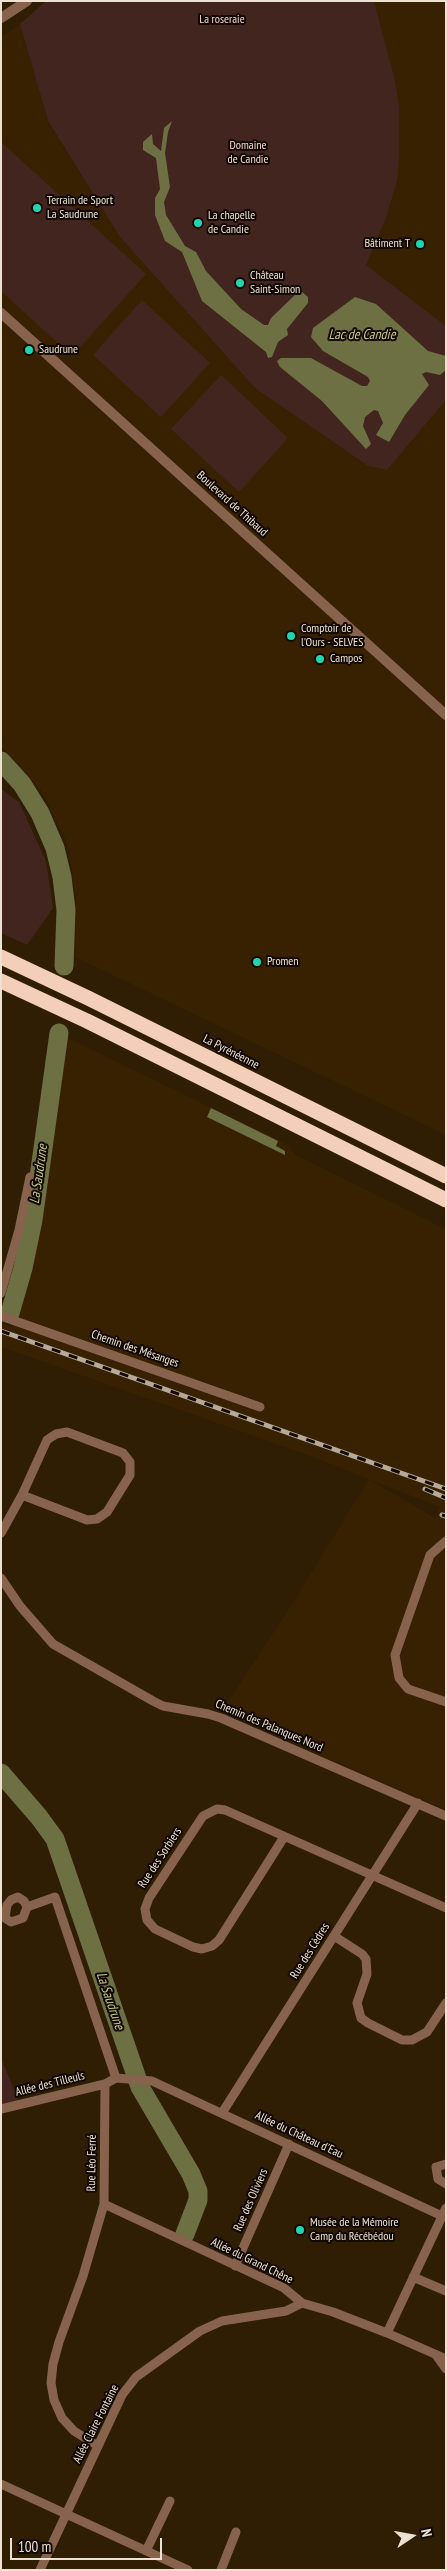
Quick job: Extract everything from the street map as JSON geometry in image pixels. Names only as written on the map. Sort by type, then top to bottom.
[{"type":"highway","name":"La Pyrénéenne","points":[[1,957],[88,998],[446,1176]]},
{"type":"highway","points":[[1,981],[87,1021],[446,1200]]},
{"type":"street","points":[[1,18],[27,1]]},
{"type":"street","name":"Boulevard de Thibaud","points":[[1,313],[446,715]]},
{"type":"street","points":[[1,1293],[19,1230],[30,1177]]},
{"type":"street","name":"Chemin des Mésanges","points":[[1,1316],[260,1406]]},
{"type":"street","points":[[1,1533],[22,1495],[47,1440],[56,1434],[66,1432],[123,1453],[130,1462],[130,1475],[107,1512],[97,1520],[87,1520],[22,1495]]},
{"type":"street","points":[[446,1541],[430,1555],[395,1656],[399,1678],[408,1689],[446,1702]]},
{"type":"street","name":"Chemin des Palanques Nord","points":[[1,1578],[20,1606],[53,1644],[148,1699],[163,1706],[221,1718],[446,1816]]},
{"type":"street","name":"Rue des Cèdres","points":[[222,2113],[418,1804]]},
{"type":"street","name":"Rue des Sorbiers","points":[[284,1837],[219,1940],[212,1946],[202,1949],[193,1947],[155,1929],[147,1920],[145,1909],[149,1898],[203,1816],[210,1811],[225,1810],[446,1908]]},
{"type":"street","points":[[27,1907],[54,1897],[116,2078],[105,2084]]},
{"type":"street","points":[[334,1936],[362,1954],[366,1959],[367,1974],[357,2003],[361,2018],[368,2024],[402,2040],[412,2040],[427,2032],[446,2003]]},
{"type":"street","name":"Allée du Château d'Eau","points":[[116,2078],[144,2080],[160,2084],[289,2144],[444,2212]]},
{"type":"street","name":"Allée des Tilleuls","points":[[1,2108],[105,2084]]},
{"type":"street","name":"Rue Léo Ferré","points":[[98,2446],[74,2431],[62,2418],[54,2400],[51,2384],[57,2350],[83,2276],[104,2204],[105,2084]]},
{"type":"street","name":"Rue des Oliviers","points":[[236,2266],[289,2144]]},
{"type":"street","points":[[446,2164],[436,2167],[438,2179],[446,2184]]},
{"type":"street","name":"Allée du Grand Chêne","points":[[104,2204],[284,2288],[302,2303],[333,2312],[446,2359]]},
{"type":"street","points":[[387,2333],[444,2212]]},
{"type":"street","points":[[414,2277],[446,2291]]},
{"type":"street","name":"Allée Claire Fontaine","points":[[40,2570],[122,2395],[136,2377],[200,2332],[222,2321],[286,2311],[302,2303]]},
{"type":"street","points":[[435,2354],[446,2369]]},
{"type":"street","points":[[2,2486],[188,2570]]},
{"type":"street","points":[[146,2550],[170,2501]]},
{"type":"street","points":[[221,2570],[236,2532]]},
{"type":"shaded area","points":[[374,1],[446,1],[446,326],[366,265],[386,218],[397,181],[394,76]]},
{"type":"shaded area","points":[[20,24],[48,122],[120,237],[255,388],[368,466],[387,470],[446,400],[446,1135],[75,957],[76,900],[68,845],[41,790],[1,746],[1,37]]},
{"type":"shaded area","points":[[64,1036],[290,1146],[294,1154],[446,1229],[446,1810],[227,1714],[224,1708],[285,1615],[369,1479],[305,1454],[1,1347],[1,1323],[11,1327],[22,1300],[34,1254],[50,1162]],"holes":[[[370,1480],[440,1507],[435,1518]]]},
{"type":"green space","name":"Domaine de Candie","points":[[46,1],[374,1],[394,76],[399,106],[399,159],[397,181],[386,218],[366,265],[446,326],[446,400],[387,470],[368,466],[255,388],[120,237],[48,121],[20,24]]},
{"type":"green space","name":"Terrain de Sport La Saudrune","points":[[1,142],[146,274],[72,356],[1,291]]},
{"type":"green space","points":[[142,300],[210,363],[161,417],[93,355]]},
{"type":"green space","points":[[221,375],[288,438],[239,492],[171,429]]},
{"type":"green space","points":[[1,789],[19,802],[46,861],[53,908],[27,945],[1,933]]},
{"type":"green space","points":[[1,2058],[20,2104],[1,2108]]},
{"type":"water","points":[[172,121],[168,132],[165,153],[170,187],[164,202],[166,215],[185,246],[196,252],[206,271],[241,309],[264,325],[268,325],[271,318],[298,292],[302,292],[308,297],[308,303],[287,329],[288,335],[278,342],[272,357],[268,358],[266,352],[202,301],[182,252],[165,241],[155,215],[155,198],[160,189],[156,158],[143,150],[143,142],[152,134],[153,144],[161,151],[164,128]]},
{"type":"water","name":"Lac de Candie","points":[[355,297],[376,304],[428,351],[446,356],[446,370],[440,375],[426,372],[422,374],[429,385],[405,415],[389,442],[376,435],[383,423],[378,411],[374,410],[365,417],[363,426],[371,444],[366,449],[322,401],[280,367],[277,361],[281,358],[311,358],[362,386],[367,386],[370,381],[368,377],[323,351],[311,337],[313,328]]},
{"type":"water","points":[[211,1108],[278,1141],[276,1146],[285,1151],[285,1155],[207,1117]]},
{"type":"waterway","name":"La Saudrune","points":[[1,761],[22,784],[40,813],[55,848],[62,877],[66,910],[64,966]]},
{"type":"waterway","name":"La Saudrune","points":[[10,1313],[23,1268],[33,1220],[59,1033]]},
{"type":"waterway","name":"La Saudrune","points":[[1,1773],[39,1817],[55,1839],[140,2087],[191,2174],[198,2191],[198,2200],[185,2234]]},
{"type":"railway","points":[[1,1331],[446,1489]]},
{"type":"railway","points":[[425,1489],[446,1498]]},
{"type":"railway","points":[[442,1515],[446,1516]]},
{"type":"place","name":"Terrain de Sport La Saudrune","points":[[37,208]]},
{"type":"place","name":"La chapelle de Candie","points":[[198,223]]},
{"type":"place","name":"Bâtiment T","points":[[420,244]]},
{"type":"place","name":"Château Saint-Simon","points":[[240,283]]},
{"type":"place","name":"Saudrune","points":[[29,350]]},
{"type":"place","name":"Comptoir de l'Ours - SELVES","points":[[291,636]]},
{"type":"place","name":"Campos","points":[[320,659]]},
{"type":"place","name":"Promen","points":[[257,962]]},
{"type":"place","name":"Musée de la Mémoire Camp du Récébédou","points":[[300,2230]]},
{"type":"park label","name":"La roseraie","points":[[222,20]]}]
